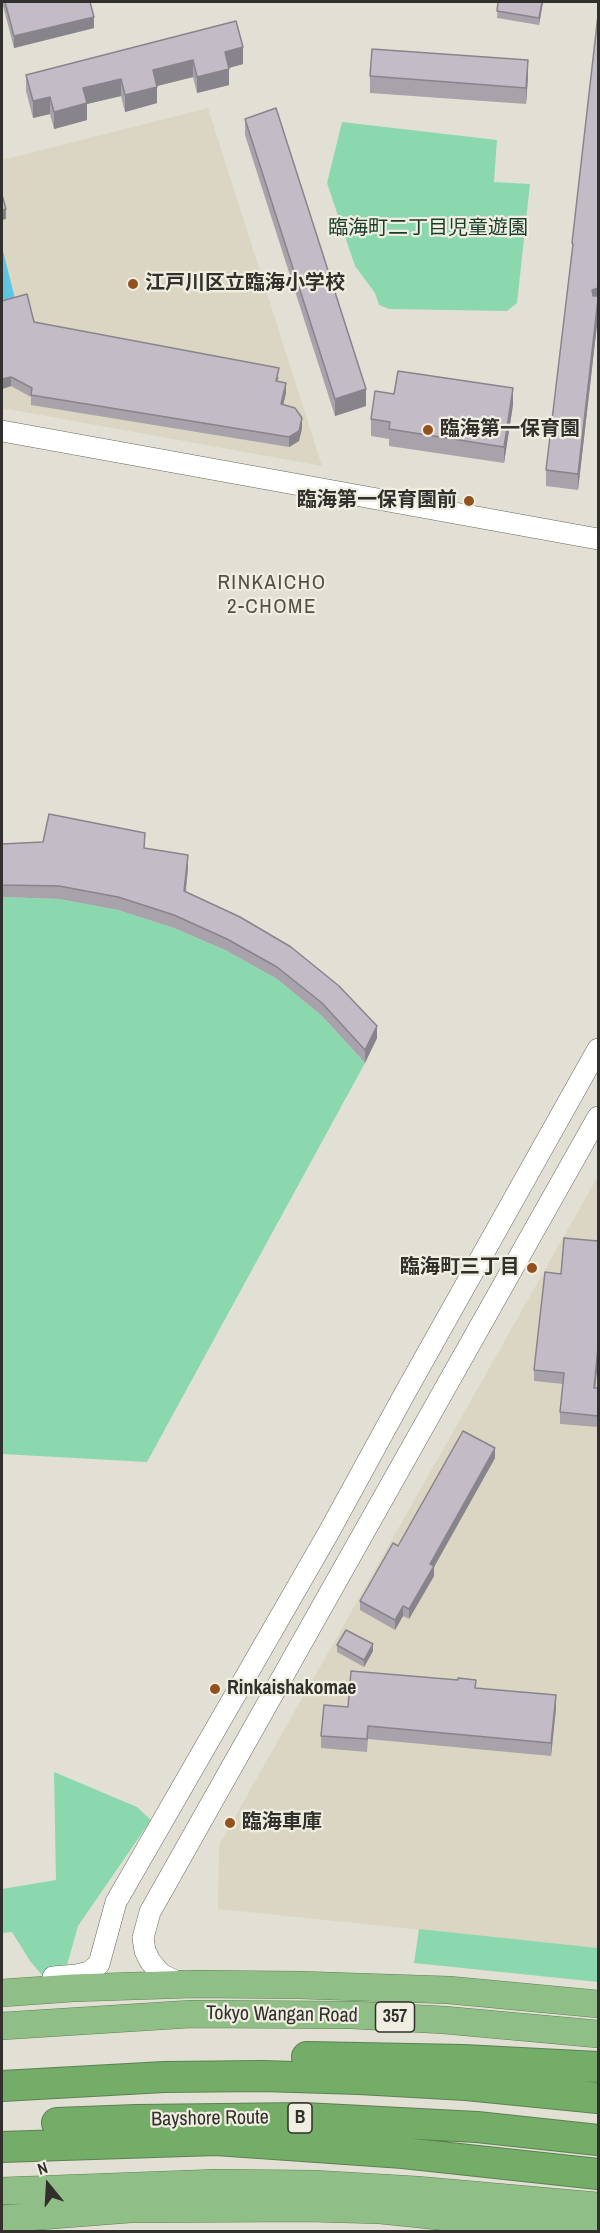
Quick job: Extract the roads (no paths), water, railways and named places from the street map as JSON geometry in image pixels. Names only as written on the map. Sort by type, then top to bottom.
[{"type":"highway","points":[[2,1993],[195,1984],[449,1990],[598,2004]]},
{"type":"highway","name":"Tokyo Wangan Road","points":[[2,2026],[191,2013],[352,2015],[444,2020],[598,2034]]},
{"type":"highway","points":[[2,2067],[166,2058],[263,2057],[566,2064],[598,2067]]},
{"type":"highway","points":[[164,2077],[213,2070],[527,2071],[566,2064]]},
{"type":"highway","name":"B","points":[[2,2086],[164,2077],[359,2079],[466,2085],[598,2098]]},
{"type":"highway","name":"Bayshore Route","points":[[2,2128],[136,2120],[304,2118],[477,2127],[598,2140]]},
{"type":"highway","points":[[2,2138],[45,2135],[170,2134],[216,2140],[403,2153],[598,2174]]},
{"type":"highway","points":[[2,2147],[216,2140]]},
{"type":"highway","points":[[2,2191],[216,2183],[314,2184],[417,2190],[598,2206]]},
{"type":"highway","points":[[2,2219],[130,2209],[307,2208],[380,2210],[593,2232]]},
{"type":"street","points":[[2,431],[598,539]]},
{"type":"street","points":[[2,1984],[17,1980],[77,1975],[89,1972],[99,1964],[116,1902],[329,1532],[598,1049]]},
{"type":"street","points":[[570,1098],[598,1105]]},
{"type":"street","points":[[195,1984],[175,1981],[161,1974],[150,1961],[145,1951],[143,1938],[150,1912],[597,1124],[570,1098]]},
{"type":"street","points":[[405,1393],[435,1406]]},
{"type":"street","points":[[186,1780],[215,1796]]},
{"type":"street","points":[[157,1830],[186,1847]]},
{"type":"water","points":[[2,247],[17,307],[2,310]]},
{"type":"place","name":"江戸川区立臨海小学校","points":[[133,284]]},
{"type":"place","name":"臨海第一保育園","points":[[428,430]]},
{"type":"place","name":"臨海第一保育園前","points":[[469,501]]},
{"type":"place","name":"臨海町三丁目","points":[[532,1268]]},
{"type":"place","name":"Rinkaishakomae","points":[[215,1689]]},
{"type":"place","name":"臨海車庫","points":[[230,1823]]},
{"type":"district","name":"RINKAICHO 2-CHOME","points":[[272,595]]},
{"type":"park label","name":"臨海町二丁目児童遊園","points":[[428,229]]}]
